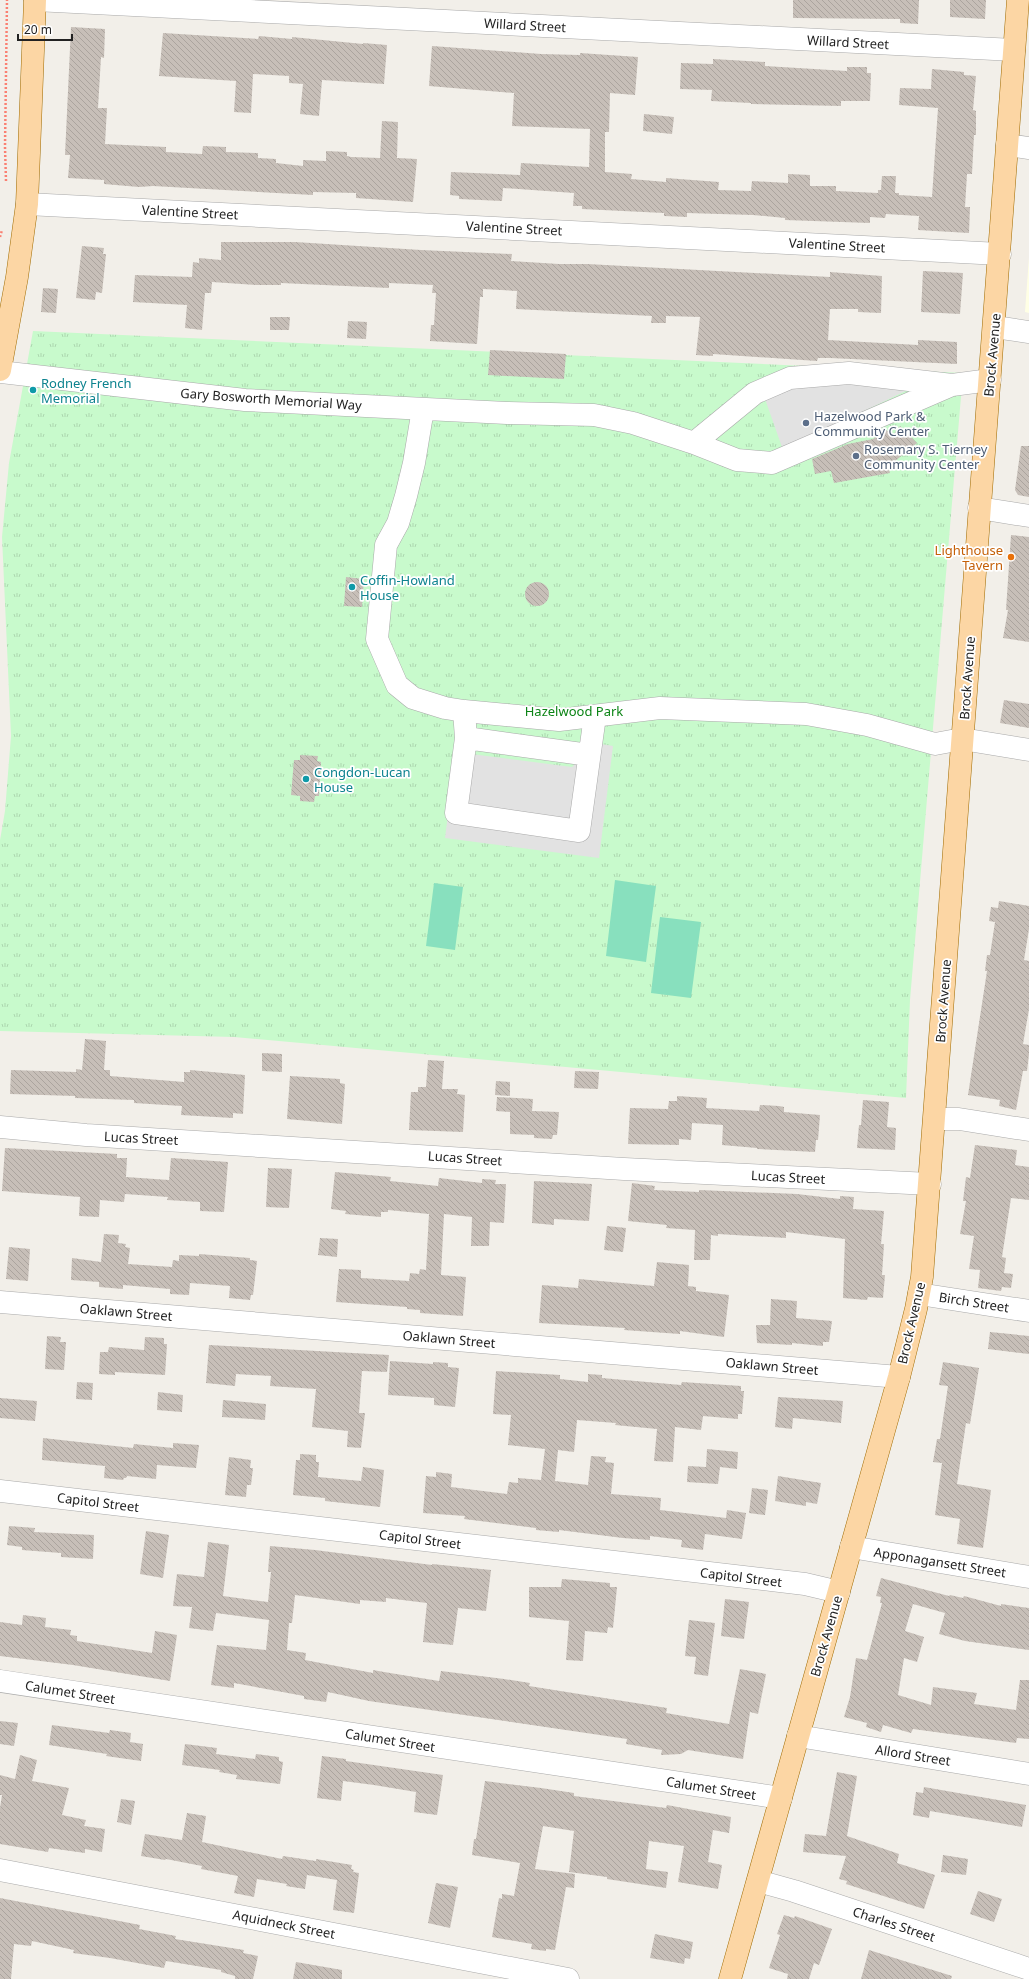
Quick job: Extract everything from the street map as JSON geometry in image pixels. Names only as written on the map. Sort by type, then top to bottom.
[{"type":"main road","points":[[0,371],[20,258],[27,204],[35,0]]},
{"type":"main road","name":"Brock Avenue","points":[[730,1979],[898,1377],[919,1294],[935,1119],[979,508],[995,326],[1018,0]]},
{"type":"street","name":"Willard Street","points":[[35,0],[1014,50]]},
{"type":"street","points":[[1007,145],[1029,148]]},
{"type":"street","name":"Valentine Street","points":[[27,204],[1000,254]]},
{"type":"street","points":[[995,326],[1029,332]]},
{"type":"street","name":"Gary Bosworth Memorial Way","points":[[0,371],[245,400],[423,409],[594,415],[633,423],[694,443],[737,460],[772,463],[952,385]]},
{"type":"street","name":"Gary Bosworth Memorial Way","points":[[694,443],[755,393],[790,378],[849,373],[952,385],[990,380]]},
{"type":"street","points":[[423,409],[414,463],[406,496],[398,523],[386,545],[377,639],[397,685],[413,698],[444,708],[559,720],[660,708],[806,714],[868,725],[935,744],[962,739],[1029,750]]},
{"type":"street","points":[[979,508],[1029,516]]},
{"type":"street","points":[[464,711],[466,738],[456,813],[579,831],[595,716]]},
{"type":"street","points":[[466,738],[589,755]]},
{"type":"street","points":[[935,1119],[959,1119],[1029,1130]]},
{"type":"street","name":"Lucas Street","points":[[0,1127],[86,1135],[624,1169],[930,1184]]},
{"type":"street","name":"Birch Street","points":[[919,1294],[1029,1311]]},
{"type":"street","name":"Oaklawn Street","points":[[0,1302],[898,1377]]},
{"type":"street","name":"Capitol Street","points":[[0,1491],[805,1584],[838,1592]]},
{"type":"street","name":"Apponagansett Street","points":[[851,1546],[1029,1577]]},
{"type":"street","name":"Calumet Street","points":[[0,1681],[781,1798]]},
{"type":"street","name":"Allord Street","points":[[798,1736],[1029,1774]]},
{"type":"street","name":"Aquidneck Street","points":[[0,1870],[568,1979]]},
{"type":"street","name":"Charles Street","points":[[758,1881],[794,1891],[1029,1968]]},
{"type":"path","points":[[7,0],[4,147],[7,186]]},
{"type":"path","points":[[0,237],[2,227]]},
{"type":"shaded area","points":[[1029,257],[1029,313],[1025,312]]},
{"type":"shaded area","name":"Hazelwood Park & Community Center","points":[[846,378],[916,386],[783,450],[764,396],[793,383]]},
{"type":"shaded area","points":[[595,743],[613,746],[599,858],[445,838],[456,752],[572,767]]},
{"type":"green space","name":"Hazelwood Park","points":[[33,331],[963,373],[910,1000],[906,1098],[234,1037],[0,1031],[0,840],[5,811],[11,736],[2,537],[9,463]]},
{"type":"green space","points":[[615,880],[656,886],[646,962],[606,956]]},
{"type":"green space","points":[[434,883],[463,887],[455,950],[426,946]]},
{"type":"green space","points":[[660,917],[701,922],[691,998],[651,993]]},
{"type":"building","points":[[793,0],[919,0],[918,24],[900,23],[900,19],[793,18]]},
{"type":"building","points":[[950,0],[986,0],[985,19],[950,17]]},
{"type":"building","points":[[71,27],[105,29],[104,58],[101,57],[98,108],[107,108],[105,144],[166,147],[166,152],[202,154],[203,146],[226,147],[226,152],[258,153],[258,158],[276,159],[276,163],[303,166],[303,160],[326,161],[326,151],[347,152],[347,156],[351,157],[380,158],[382,121],[398,122],[397,158],[417,159],[413,202],[356,198],[356,193],[313,192],[313,195],[153,186],[139,187],[104,184],[104,180],[68,178],[70,155],[65,155]]},
{"type":"building","points":[[163,33],[258,39],[259,36],[292,39],[292,37],[387,45],[384,84],[322,80],[319,116],[300,114],[303,84],[289,83],[289,76],[253,74],[251,113],[234,112],[236,81],[159,76]]},
{"type":"building","points":[[432,46],[541,54],[580,55],[580,53],[638,57],[635,95],[610,93],[609,132],[605,132],[605,172],[632,174],[631,179],[666,182],[666,178],[719,182],[718,190],[751,191],[752,181],[788,183],[788,174],[810,175],[810,186],[836,186],[836,191],[878,193],[878,190],[881,190],[882,176],[896,176],[895,193],[899,193],[899,195],[932,197],[938,108],[899,105],[900,88],[931,89],[932,69],[964,72],[964,75],[976,76],[973,110],[976,111],[976,135],[974,135],[972,174],[967,174],[965,207],[970,207],[969,233],[918,230],[919,216],[886,214],[885,218],[870,217],[870,223],[785,220],[785,218],[753,215],[687,213],[687,217],[664,216],[664,213],[582,209],[582,206],[573,206],[574,193],[503,188],[502,201],[459,199],[459,196],[450,195],[451,172],[520,175],[521,163],[589,167],[590,129],[512,126],[514,93],[429,86]]},
{"type":"building","points":[[713,59],[765,62],[765,66],[847,71],[847,67],[867,67],[867,73],[871,73],[870,101],[841,101],[841,106],[751,104],[711,101],[712,90],[680,89],[681,63],[713,64]]},
{"type":"building","points":[[644,114],[674,117],[672,134],[643,131]]},
{"type":"building","points":[[221,242],[295,242],[512,254],[511,261],[559,264],[587,264],[830,277],[830,272],[882,276],[881,313],[858,312],[858,309],[830,309],[828,340],[918,345],[918,340],[957,342],[957,364],[830,358],[818,358],[817,361],[713,354],[713,356],[696,355],[700,317],[666,316],[666,323],[651,323],[652,316],[516,309],[517,291],[483,289],[483,297],[480,297],[477,344],[430,341],[431,325],[434,325],[436,293],[432,293],[433,285],[389,283],[389,288],[281,283],[281,285],[256,285],[212,282],[211,293],[205,293],[202,330],[185,328],[187,305],[133,302],[135,275],[192,277],[193,262],[199,263],[199,258],[221,260]]},
{"type":"building","points":[[82,246],[104,248],[103,254],[106,254],[102,293],[96,292],[95,300],[76,298]]},
{"type":"building","points":[[923,271],[963,273],[960,314],[921,312]]},
{"type":"building","points":[[43,288],[58,289],[56,313],[41,312]]},
{"type":"building","points":[[270,317],[290,317],[289,330],[270,330]]},
{"type":"building","points":[[348,321],[367,322],[366,339],[347,338]]},
{"type":"building","points":[[490,350],[566,354],[564,379],[488,375]]},
{"type":"building","name":"Rosemary S. Tierney Community Center","points":[[900,426],[917,443],[894,462],[889,469],[890,473],[834,483],[831,471],[815,474],[812,459],[848,444],[873,439],[885,429],[893,435]]},
{"type":"building","points":[[1021,446],[1029,446],[1029,497],[1018,495],[1015,490]]},
{"type":"building","points":[[1011,535],[1029,537],[1029,642],[1003,638],[1008,610],[1006,610]]},
{"type":"building","points":[[346,577],[364,579],[362,607],[344,606]]},
{"type":"building","points":[[537,582],[545,586],[549,594],[545,602],[537,606],[529,602],[525,594],[529,586]]},
{"type":"building","points":[[1004,700],[1029,704],[1029,728],[1000,723]]},
{"type":"building","name":"Congdon-Lucan House","points":[[300,755],[318,756],[317,761],[321,762],[319,796],[315,796],[314,802],[300,801],[300,796],[291,795],[294,760],[300,760]]},
{"type":"building","points":[[999,901],[1029,906],[1029,929],[1024,960],[1029,961],[1029,1009],[1023,1044],[1029,1045],[1029,1054],[1027,1071],[1023,1071],[1016,1110],[999,1106],[1000,1100],[968,1095],[987,971],[985,971],[987,955],[990,955],[995,922],[989,921],[991,907],[998,908]]},
{"type":"building","points":[[85,1039],[106,1041],[104,1070],[110,1070],[110,1076],[184,1082],[184,1072],[190,1072],[190,1070],[245,1075],[243,1114],[233,1113],[233,1118],[181,1115],[182,1106],[134,1103],[134,1100],[10,1094],[11,1070],[76,1072],[76,1069],[82,1070]]},
{"type":"building","points":[[262,1053],[282,1054],[282,1072],[262,1071]]},
{"type":"building","points":[[428,1060],[444,1061],[442,1089],[458,1089],[457,1094],[465,1095],[463,1132],[409,1130],[411,1092],[418,1092],[418,1087],[426,1087]]},
{"type":"building","points":[[575,1071],[599,1072],[598,1089],[574,1088]]},
{"type":"building","points":[[290,1076],[340,1079],[340,1083],[345,1084],[342,1124],[287,1119]]},
{"type":"building","points":[[496,1081],[510,1082],[510,1096],[495,1095]]},
{"type":"building","points":[[677,1096],[707,1098],[706,1108],[759,1111],[760,1105],[779,1106],[784,1107],[784,1112],[820,1115],[818,1140],[816,1140],[815,1152],[757,1149],[722,1145],[723,1125],[692,1123],[691,1140],[679,1139],[679,1145],[628,1144],[630,1108],[668,1109],[669,1101],[677,1101]]},
{"type":"building","points":[[497,1097],[533,1099],[532,1111],[559,1112],[557,1135],[553,1135],[552,1139],[534,1138],[534,1135],[510,1134],[510,1112],[496,1111]]},
{"type":"building","points":[[863,1100],[889,1102],[887,1127],[896,1128],[895,1150],[857,1148]]},
{"type":"building","points":[[975,1145],[1017,1150],[1015,1165],[1029,1167],[1029,1200],[1011,1198],[1002,1257],[1006,1258],[1004,1273],[1013,1274],[1011,1288],[1002,1287],[1001,1291],[978,1288],[980,1270],[969,1269],[974,1236],[960,1234],[966,1201],[963,1201],[966,1177],[970,1178]]},
{"type":"building","points":[[5,1148],[117,1154],[117,1158],[127,1158],[126,1177],[169,1180],[171,1158],[228,1162],[224,1212],[200,1211],[200,1202],[167,1200],[168,1197],[125,1194],[124,1202],[100,1200],[99,1217],[79,1216],[80,1197],[2,1191]]},
{"type":"building","points":[[268,1168],[292,1169],[289,1208],[266,1207]]},
{"type":"building","points":[[335,1172],[391,1177],[390,1181],[438,1186],[439,1178],[482,1183],[482,1179],[496,1180],[495,1184],[506,1184],[504,1223],[490,1222],[489,1246],[471,1246],[472,1217],[444,1214],[441,1275],[466,1277],[463,1316],[420,1313],[420,1310],[407,1309],[407,1307],[336,1302],[339,1269],[361,1270],[361,1278],[409,1281],[410,1273],[419,1274],[420,1269],[426,1270],[429,1214],[388,1210],[388,1212],[381,1212],[381,1217],[345,1214],[346,1211],[331,1209]]},
{"type":"building","points":[[534,1181],[592,1184],[589,1221],[554,1219],[554,1225],[532,1223]]},
{"type":"building","points":[[632,1183],[655,1186],[654,1190],[699,1192],[699,1190],[797,1194],[840,1199],[840,1196],[854,1197],[853,1209],[884,1211],[881,1244],[884,1244],[882,1275],[885,1275],[883,1298],[868,1297],[867,1300],[843,1298],[845,1239],[786,1232],[786,1238],[718,1234],[718,1236],[711,1235],[710,1260],[694,1260],[695,1230],[666,1228],[667,1225],[628,1221]]},
{"type":"building","points":[[607,1226],[626,1228],[623,1252],[604,1250]]},
{"type":"building","points":[[104,1234],[119,1235],[118,1243],[126,1244],[125,1247],[130,1248],[128,1264],[172,1267],[173,1260],[179,1261],[179,1255],[199,1256],[199,1254],[250,1258],[250,1260],[257,1261],[253,1295],[251,1295],[250,1300],[229,1298],[230,1286],[190,1283],[189,1295],[170,1294],[170,1289],[123,1285],[123,1289],[99,1287],[99,1282],[71,1280],[72,1258],[101,1262]]},
{"type":"building","points":[[320,1238],[338,1239],[337,1257],[318,1255]]},
{"type":"building","points":[[9,1247],[30,1249],[28,1281],[6,1279]]},
{"type":"building","points":[[657,1262],[689,1265],[688,1286],[696,1287],[696,1291],[729,1295],[724,1337],[680,1331],[680,1334],[624,1330],[625,1328],[539,1323],[542,1285],[578,1288],[579,1279],[654,1286]]},
{"type":"building","points":[[771,1299],[797,1301],[796,1318],[832,1321],[829,1342],[823,1342],[823,1346],[792,1343],[792,1345],[757,1343],[756,1325],[770,1325]]},
{"type":"building","points":[[990,1332],[1029,1336],[1029,1354],[988,1349]]},
{"type":"building","points":[[47,1336],[61,1337],[60,1342],[66,1342],[64,1370],[45,1369]]},
{"type":"building","points":[[145,1337],[164,1338],[164,1344],[167,1344],[165,1375],[115,1372],[115,1375],[99,1374],[100,1352],[108,1352],[109,1347],[144,1350]]},
{"type":"building","points":[[209,1345],[389,1355],[387,1372],[362,1371],[359,1413],[365,1413],[361,1448],[347,1447],[348,1431],[312,1427],[316,1389],[270,1386],[271,1376],[236,1374],[235,1386],[206,1383]]},
{"type":"building","points":[[390,1361],[433,1364],[433,1362],[448,1363],[448,1367],[459,1368],[455,1407],[434,1405],[434,1398],[388,1395]]},
{"type":"building","points":[[943,1362],[979,1368],[970,1424],[966,1423],[957,1484],[991,1490],[983,1548],[957,1544],[960,1519],[935,1515],[942,1463],[933,1462],[937,1439],[940,1439],[948,1386],[939,1385]]},
{"type":"building","points":[[496,1371],[560,1375],[560,1379],[588,1382],[588,1374],[602,1375],[602,1378],[681,1385],[682,1382],[741,1386],[741,1391],[744,1391],[742,1414],[738,1414],[738,1419],[703,1416],[701,1430],[675,1427],[673,1462],[654,1461],[657,1429],[615,1425],[616,1423],[577,1420],[574,1452],[558,1450],[555,1481],[588,1485],[591,1456],[606,1457],[605,1462],[614,1463],[611,1494],[661,1498],[660,1510],[726,1518],[727,1510],[746,1513],[742,1539],[705,1534],[703,1550],[681,1547],[682,1540],[650,1536],[650,1540],[559,1530],[559,1532],[536,1530],[536,1528],[464,1519],[465,1516],[423,1513],[426,1476],[436,1477],[436,1472],[452,1474],[451,1487],[507,1494],[509,1482],[518,1483],[518,1478],[541,1480],[545,1449],[508,1445],[511,1415],[493,1414]]},
{"type":"building","points":[[77,1382],[93,1383],[92,1400],[76,1399]]},
{"type":"building","points":[[158,1392],[183,1395],[182,1412],[157,1410]]},
{"type":"building","points":[[778,1397],[843,1401],[841,1423],[793,1418],[792,1429],[775,1427]]},
{"type":"building","points":[[0,1398],[37,1401],[35,1421],[0,1418]]},
{"type":"building","points":[[223,1400],[266,1404],[265,1420],[222,1417]]},
{"type":"building","points":[[43,1438],[133,1448],[134,1444],[173,1448],[173,1443],[199,1445],[196,1468],[157,1465],[156,1479],[127,1476],[123,1480],[104,1478],[105,1466],[42,1460]]},
{"type":"building","points":[[707,1449],[738,1452],[737,1469],[720,1467],[718,1484],[687,1482],[688,1466],[706,1467]]},
{"type":"building","points":[[300,1454],[316,1455],[316,1462],[319,1462],[318,1477],[361,1481],[363,1467],[384,1470],[380,1507],[325,1501],[325,1498],[293,1495],[296,1460],[300,1460]]},
{"type":"building","points":[[229,1457],[251,1460],[250,1468],[253,1468],[251,1485],[247,1485],[246,1497],[225,1495]]},
{"type":"building","points":[[778,1476],[821,1483],[817,1504],[806,1502],[806,1506],[775,1501]]},
{"type":"building","points":[[752,1488],[768,1490],[765,1515],[749,1513]]},
{"type":"building","points":[[9,1526],[35,1528],[34,1532],[94,1535],[93,1559],[61,1557],[61,1553],[22,1550],[22,1547],[7,1545]]},
{"type":"building","points":[[146,1531],[169,1535],[163,1578],[140,1574]]},
{"type":"building","points":[[208,1542],[229,1545],[223,1596],[268,1602],[271,1572],[268,1572],[270,1546],[315,1550],[432,1565],[491,1570],[486,1611],[458,1608],[453,1645],[423,1642],[427,1603],[386,1598],[386,1602],[360,1600],[360,1604],[295,1595],[292,1623],[289,1623],[287,1650],[306,1653],[305,1660],[373,1673],[373,1670],[439,1681],[441,1671],[504,1679],[530,1683],[529,1686],[667,1708],[666,1713],[729,1724],[740,1669],[766,1674],[758,1714],[750,1712],[743,1759],[688,1750],[681,1754],[661,1755],[662,1750],[626,1744],[627,1739],[369,1701],[328,1692],[326,1702],[304,1699],[304,1696],[234,1683],[234,1688],[211,1685],[217,1645],[266,1650],[269,1620],[216,1613],[213,1631],[189,1628],[192,1607],[173,1606],[177,1574],[204,1577]]},
{"type":"building","points":[[881,1578],[949,1596],[963,1598],[964,1596],[1001,1606],[1001,1604],[1029,1608],[1029,1650],[965,1641],[939,1634],[945,1613],[913,1604],[905,1631],[924,1637],[917,1662],[904,1658],[898,1695],[931,1705],[933,1687],[977,1693],[974,1704],[1016,1710],[1020,1680],[1029,1680],[1029,1739],[1017,1738],[1016,1743],[913,1729],[911,1733],[883,1725],[881,1732],[866,1727],[867,1723],[844,1717],[850,1697],[856,1658],[867,1660],[882,1603],[880,1603],[881,1597],[876,1596]]},
{"type":"building","points":[[562,1579],[610,1583],[610,1587],[617,1587],[613,1628],[608,1627],[607,1633],[585,1631],[583,1661],[566,1660],[569,1621],[529,1617],[529,1587],[561,1587]]},
{"type":"building","points":[[725,1599],[749,1602],[744,1639],[721,1636]]},
{"type":"building","points":[[23,1615],[46,1618],[45,1627],[71,1630],[70,1635],[77,1636],[77,1641],[152,1653],[155,1631],[177,1635],[170,1681],[73,1665],[0,1656],[0,1622],[22,1625]]},
{"type":"building","points":[[689,1620],[715,1623],[708,1676],[694,1674],[696,1657],[685,1656]]},
{"type":"building","points":[[0,1721],[18,1723],[14,1746],[0,1744]]},
{"type":"building","points":[[52,1725],[109,1733],[110,1730],[131,1733],[130,1742],[143,1744],[141,1761],[49,1745]]},
{"type":"building","points":[[185,1744],[217,1748],[216,1754],[255,1759],[256,1754],[279,1757],[279,1761],[283,1762],[280,1784],[236,1779],[237,1775],[219,1772],[220,1770],[182,1765]]},
{"type":"building","points":[[20,1755],[37,1760],[32,1781],[69,1788],[62,1815],[86,1820],[84,1826],[105,1829],[102,1852],[85,1849],[85,1853],[49,1848],[48,1852],[0,1844],[0,1808],[2,1795],[0,1795],[0,1775],[15,1779]]},
{"type":"building","points":[[322,1756],[346,1759],[346,1761],[443,1775],[437,1815],[414,1812],[416,1792],[374,1785],[343,1781],[341,1801],[317,1798]]},
{"type":"building","points":[[837,1772],[857,1776],[847,1836],[899,1854],[897,1863],[935,1875],[924,1909],[846,1884],[847,1881],[839,1879],[846,1856],[803,1852],[805,1834],[826,1836]]},
{"type":"building","points":[[485,1781],[574,1793],[574,1796],[666,1808],[667,1805],[731,1817],[729,1833],[713,1830],[708,1862],[722,1865],[718,1889],[678,1882],[684,1846],[649,1841],[646,1869],[668,1872],[666,1888],[607,1879],[607,1877],[569,1872],[574,1831],[543,1826],[535,1869],[575,1874],[574,1888],[566,1887],[555,1950],[546,1949],[546,1951],[531,1949],[532,1944],[492,1937],[499,1898],[502,1899],[502,1894],[514,1896],[520,1863],[472,1855]]},
{"type":"building","points":[[924,1787],[1026,1805],[1022,1827],[930,1811],[929,1818],[913,1815],[916,1792],[923,1793]]},
{"type":"building","points":[[121,1799],[135,1801],[131,1825],[117,1822]]},
{"type":"building","points":[[187,1813],[206,1816],[202,1842],[282,1859],[283,1856],[316,1861],[316,1859],[352,1865],[351,1869],[354,1870],[353,1872],[359,1873],[354,1913],[333,1910],[337,1880],[307,1875],[305,1889],[286,1886],[287,1884],[257,1879],[254,1897],[234,1893],[238,1876],[201,1869],[202,1866],[141,1856],[145,1834],[182,1840]]},
{"type":"building","points":[[943,1855],[968,1859],[966,1875],[941,1872]]},
{"type":"building","points":[[436,1883],[458,1887],[450,1928],[428,1923]]},
{"type":"building","points":[[978,1891],[1002,1899],[994,1922],[970,1914]]},
{"type":"building","points":[[0,1898],[140,1925],[139,1929],[176,1936],[175,1939],[244,1950],[243,1953],[258,1956],[253,1979],[235,1979],[235,1976],[221,1972],[221,1970],[166,1961],[164,1968],[73,1953],[74,1950],[32,1941],[31,1946],[14,1944],[11,1979],[0,1979]]},
{"type":"building","points":[[784,1915],[794,1918],[795,1916],[832,1929],[819,1965],[814,1963],[809,1979],[787,1979],[788,1974],[769,1968],[780,1935],[777,1934]]},
{"type":"building","points":[[655,1934],[693,1942],[690,1959],[685,1958],[684,1964],[650,1958]]},
{"type":"building","points":[[869,1950],[952,1976],[951,1979],[861,1979]]},
{"type":"building","points":[[296,1962],[342,1970],[342,1979],[293,1979]]},
{"type":"place","name":"Rodney French Memorial","points":[[33,390]]},
{"type":"place","name":"Hazelwood Park & Community Center","points":[[806,423]]},
{"type":"place","name":"Rosemary S. Tierney Community Center","points":[[856,456]]},
{"type":"place","name":"Lighthouse Tavern","points":[[1011,557]]},
{"type":"place","name":"Coffin-Howland House","points":[[352,587]]},
{"type":"place","name":"Congdon-Lucan House","points":[[306,779]]}]
